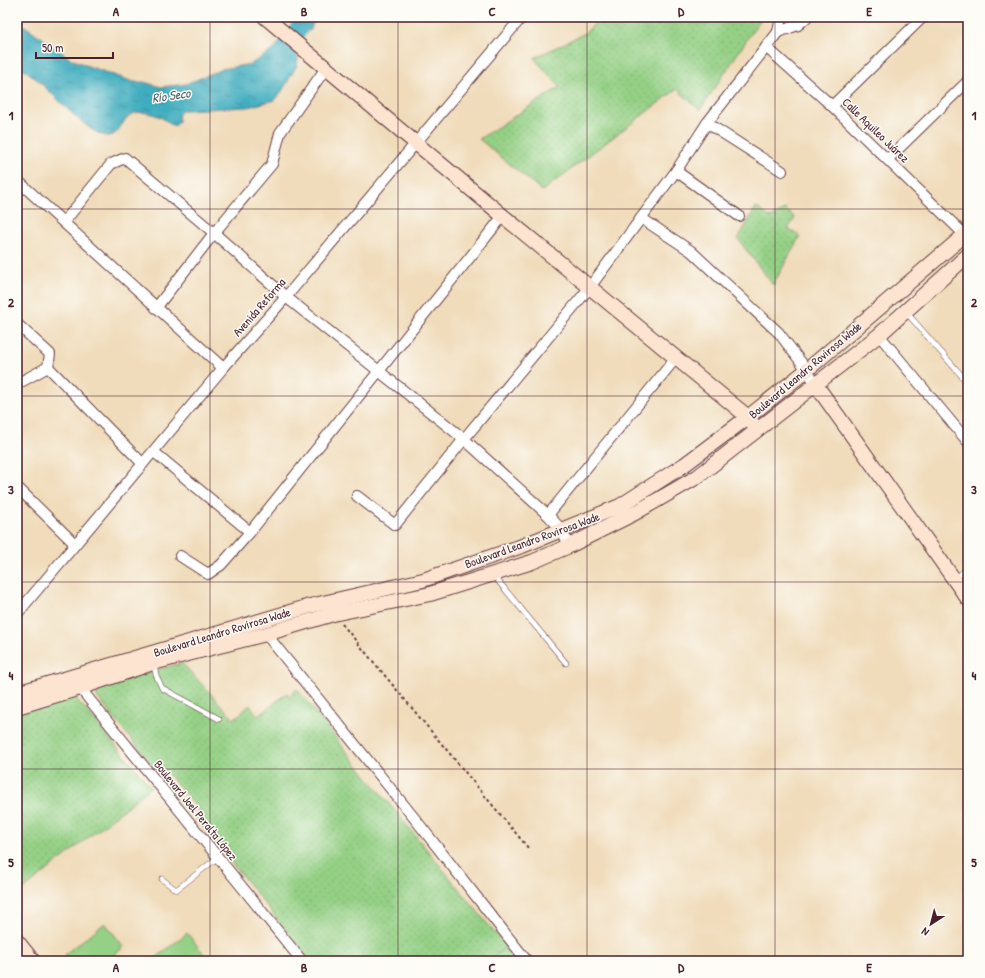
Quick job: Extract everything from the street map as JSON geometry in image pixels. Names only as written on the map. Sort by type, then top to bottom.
[{"type":"main road","points":[[266,17],[675,359],[748,417],[757,429]]},
{"type":"main road","name":"Boulevard Leandro Rovirosa Wade","points":[[17,707],[80,688],[152,659],[310,606],[423,580],[522,546],[620,506],[684,465],[748,417],[807,370],[967,235]]},
{"type":"main road","name":"Boulevard Leandro Rovirosa Wade","points":[[17,692],[68,678],[266,634],[333,614],[430,594],[532,562],[569,546],[635,513],[697,477],[879,335],[968,256]]},
{"type":"main road","points":[[816,385],[968,599]]},
{"type":"main road","points":[[423,580],[430,594]]},
{"type":"main road","points":[[17,941],[33,961]]},
{"type":"street","name":"Avenida Reforma","points":[[17,614],[223,368],[286,297],[415,142],[522,17]]},
{"type":"street","points":[[357,496],[395,525],[464,439],[590,288],[676,171],[707,123],[778,32],[781,17]]},
{"type":"street","points":[[778,32],[798,25],[807,17]]},
{"type":"street","points":[[832,106],[923,17]]},
{"type":"street","name":"Calle Aquileo Juárez","points":[[766,47],[832,106],[967,235]]},
{"type":"street","points":[[156,308],[214,232],[272,164],[280,133],[326,68]]},
{"type":"street","points":[[888,159],[968,81]]},
{"type":"street","points":[[707,123],[782,171]]},
{"type":"street","points":[[64,222],[111,164],[125,158],[214,232],[286,297],[464,439],[548,515],[562,530],[569,546]]},
{"type":"street","points":[[676,171],[739,216]]},
{"type":"street","points":[[17,180],[223,368]]},
{"type":"street","points":[[180,556],[208,574],[221,565],[250,532],[380,372],[503,216]]},
{"type":"street","points":[[641,218],[691,251],[779,333],[807,370],[816,385]]},
{"type":"street","points":[[17,324],[50,354],[48,367]]},
{"type":"street","points":[[879,335],[968,442]]},
{"type":"street","points":[[548,515],[675,359]]},
{"type":"street","points":[[17,384],[48,367]]},
{"type":"street","points":[[48,367],[143,464]]},
{"type":"street","points":[[154,452],[250,532]]},
{"type":"street","points":[[17,487],[75,544]]},
{"type":"street","points":[[266,634],[416,819],[527,961]]},
{"type":"street","name":"Boulevard Joel Peralta López","points":[[68,678],[80,688],[302,961]]},
{"type":"lane","points":[[906,312],[968,383]]},
{"type":"lane","points":[[954,580],[968,568]]},
{"type":"lane","points":[[493,574],[566,663]]},
{"type":"lane","points":[[152,659],[156,675],[162,688],[219,719]]},
{"type":"lane","points":[[162,879],[176,890],[217,858]]},
{"type":"path","points":[[333,614],[529,849]]},
{"type":"green space","points":[[602,17],[762,17],[700,110],[677,89],[542,191],[479,139],[560,87],[534,58],[585,33]]},
{"type":"green space","points":[[756,207],[771,218],[785,209],[795,218],[788,229],[800,236],[773,285],[738,239]]},
{"type":"green space","points":[[182,663],[234,719],[250,705],[258,716],[287,693],[289,696],[297,689],[518,961],[311,961],[197,820],[198,809],[168,774],[157,771],[97,697],[95,687]]},
{"type":"green space","points":[[73,695],[151,787],[17,895],[17,704]]},
{"type":"green space","points":[[105,923],[124,947],[106,961],[71,961],[65,954]]},
{"type":"green space","points":[[187,933],[208,959],[206,961],[152,961]]},
{"type":"green space","points":[[504,948],[514,961],[487,961]]},
{"type":"water","points":[[293,17],[312,17],[313,22],[311,30],[302,31],[298,29],[294,26]]},
{"type":"water","points":[[17,21],[71,59],[134,82],[144,82],[161,87],[186,84],[222,69],[251,64],[278,47],[287,45],[295,52],[298,58],[297,65],[281,93],[275,100],[248,107],[184,110],[180,113],[179,122],[175,126],[154,115],[142,112],[135,113],[127,118],[116,133],[108,136],[101,135],[86,126],[35,78],[17,64]]},
{"type":"waterway","name":"Río Seco","points":[[281,54],[298,30],[304,17]]}]
